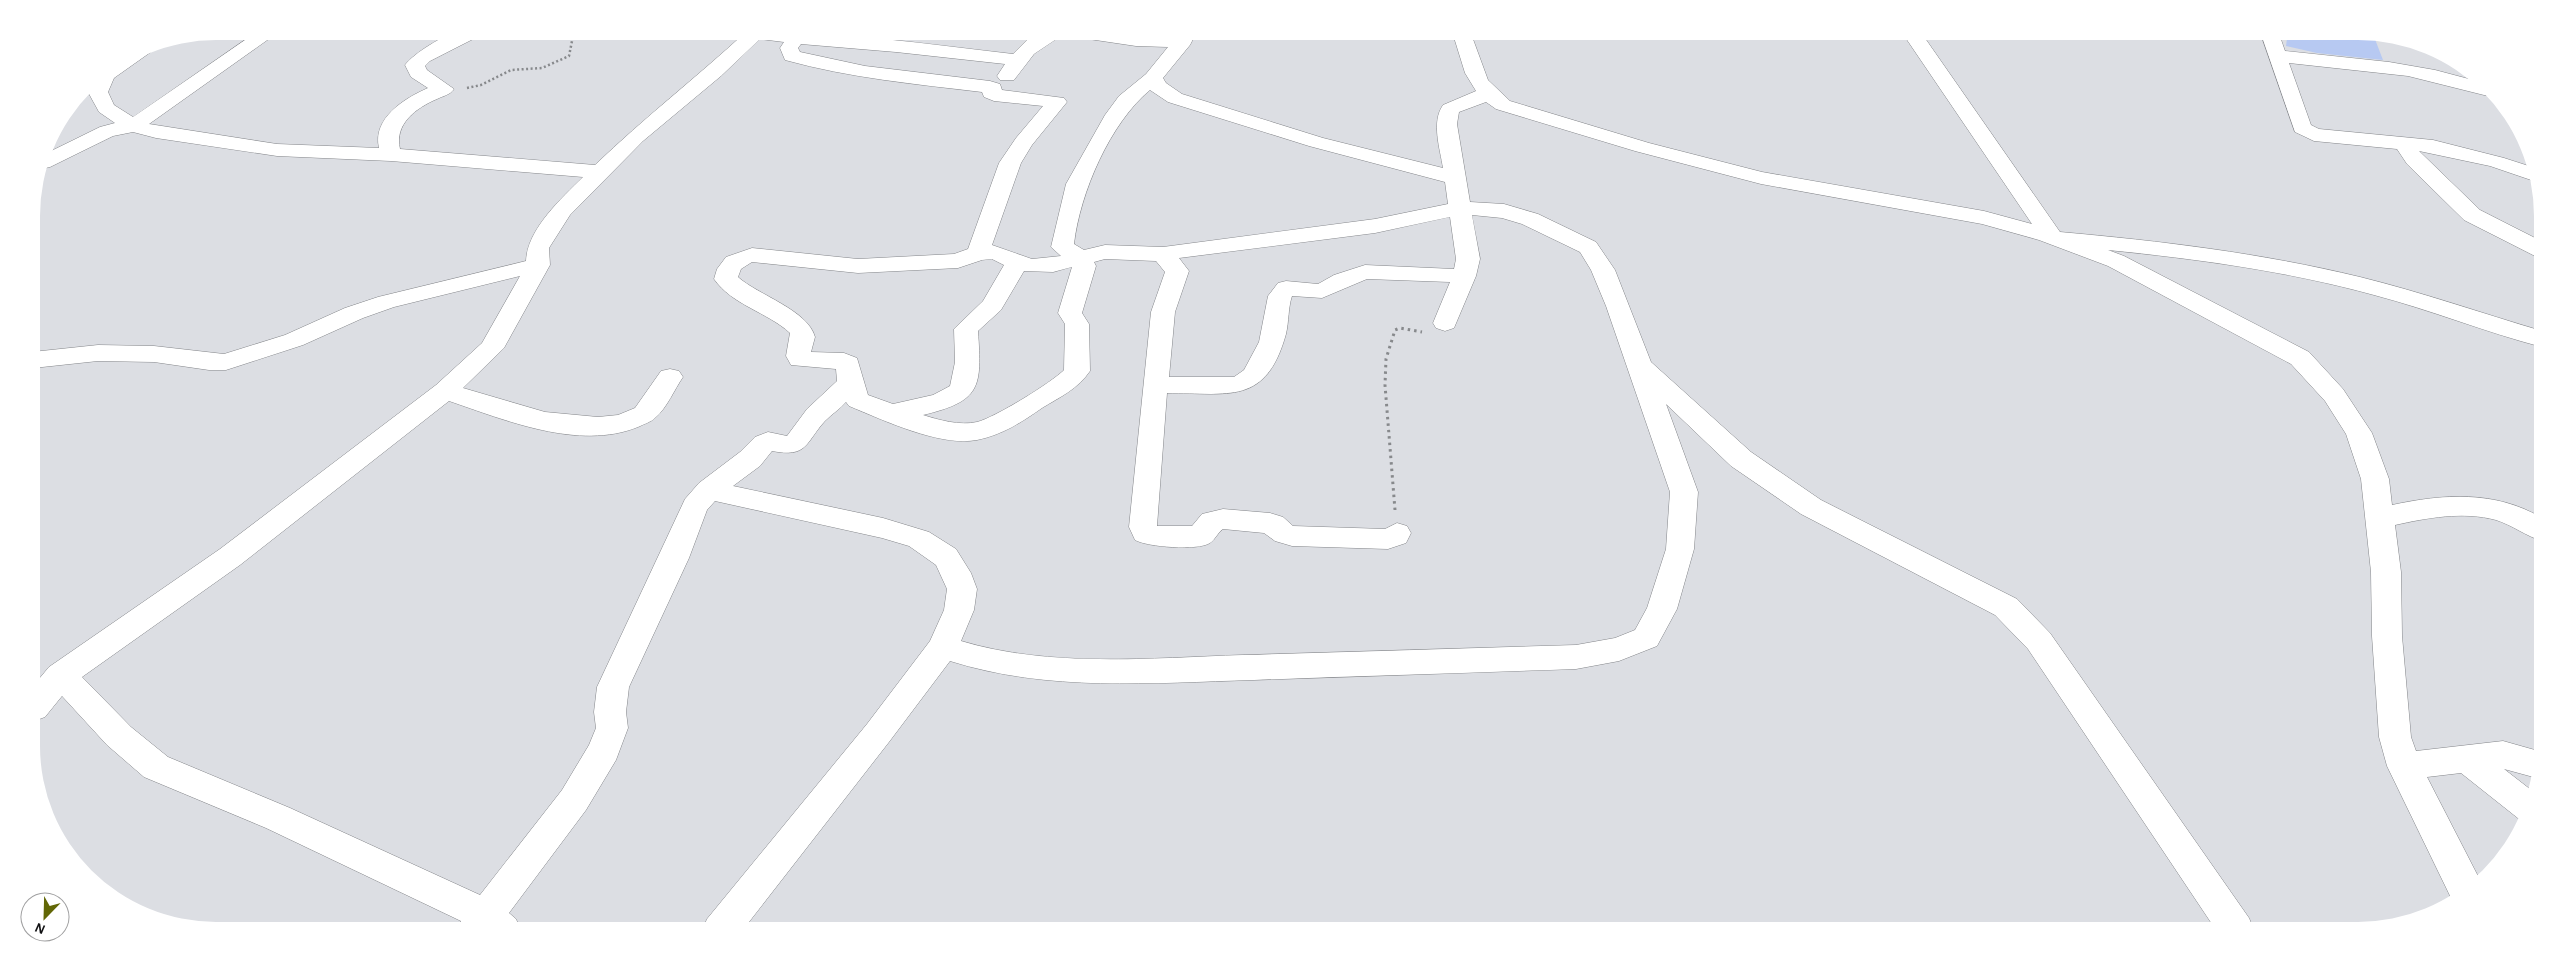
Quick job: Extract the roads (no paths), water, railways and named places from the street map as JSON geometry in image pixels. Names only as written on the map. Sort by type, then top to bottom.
[{"type":"street","points":[[49,160],[107,131],[133,126],[258,40]]},
{"type":"street","points":[[391,155],[388,139],[390,128],[411,104],[444,89],[418,73],[415,65],[423,57],[456,40]]},
{"type":"street","points":[[40,701],[60,676],[230,557],[445,391],[492,348],[538,265],[538,248],[561,211],[636,137],[714,72],[748,40]]},
{"type":"street","points":[[795,40],[789,48],[792,56],[809,61],[881,74],[994,88]]},
{"type":"street","points":[[821,40],[896,46],[1017,60]]},
{"type":"street","points":[[896,46],[901,40]]},
{"type":"street","points":[[978,252],[1010,163],[1023,142],[1057,102],[991,93],[1005,78],[1017,60],[1031,46],[1041,40]]},
{"type":"street","points":[[943,647],[985,660],[1021,666],[1107,672],[1576,657],[1619,649],[1646,638],[1662,609],[1680,549],[1684,492],[1640,366],[1603,270],[1588,248],[1530,218],[1504,211],[1461,208],[1375,226],[1242,242],[1163,254],[1105,252],[1082,259],[1054,265],[1032,266],[1017,262],[995,252],[978,252],[958,261],[858,266],[752,255],[742,256],[727,269],[726,279],[743,293],[795,324],[802,332],[804,341],[798,354],[800,359],[844,361],[849,366],[850,382],[858,400],[892,413],[954,431],[977,430],[1004,422],[1074,376],[1077,372],[1077,324],[1070,312],[1084,266],[1082,259],[1062,247],[1064,232],[1077,184],[1114,115],[1126,100],[1153,78],[1183,40]]},
{"type":"street","points":[[1464,40],[1477,82],[1488,94],[1503,105],[1642,146],[1761,178],[1984,218],[2053,238],[2116,261],[2300,358],[2334,396],[2359,433],[2375,479],[2386,572],[2387,636],[2395,737],[2404,766],[2464,886]]},
{"type":"street","points":[[1916,40],[2053,238]]},
{"type":"street","points":[[2274,40],[2292,99],[2299,112],[2302,128],[2307,132],[2314,135],[2433,146],[2497,162],[2529,173]]},
{"type":"street","points":[[2280,56],[2347,65],[2376,65],[2442,77],[2476,86]]},
{"type":"street","points":[[1153,78],[1158,87],[1175,98],[1316,142],[1456,178]]},
{"type":"street","points":[[103,81],[98,92],[106,108],[133,126],[168,134],[277,150],[391,155],[600,172]]},
{"type":"street","points":[[1445,323],[1457,288],[1464,276],[1468,259],[1447,124],[1450,109],[1488,94]]},
{"type":"street","points":[[2404,144],[2414,160],[2472,215],[2534,246]]},
{"type":"street","points":[[2053,238],[2151,247],[2258,263],[2359,283],[2534,337]]},
{"type":"street","points":[[1163,254],[1177,271],[1177,279],[1164,303],[1149,445],[1143,526],[1145,533],[1150,536],[1200,536],[1212,521],[1223,519],[1270,523],[1280,533],[1292,536],[1388,539],[1396,536],[1397,533]]},
{"type":"street","points":[[892,413],[941,402],[962,390],[968,362],[966,329],[993,305],[1017,262]]},
{"type":"street","points":[[40,359],[98,352],[154,354],[209,362],[226,362],[294,340],[354,313],[386,302],[538,265]]},
{"type":"street","points":[[1156,385],[1238,385],[1247,383],[1266,355],[1277,323],[1277,305],[1281,292],[1286,288],[1322,291],[1342,280],[1365,272],[1464,276]]},
{"type":"street","points":[[1640,366],[1688,408],[1741,459],[1811,507],[2006,608],[2039,641],[2231,922]]},
{"type":"street","points":[[445,391],[541,422],[595,427],[629,420],[646,413],[670,377]]},
{"type":"street","points":[[491,922],[574,800],[604,750],[612,728],[610,712],[614,687],[674,558],[695,506],[709,490],[750,459],[766,441],[788,445],[796,442],[816,415],[835,399],[850,382]]},
{"type":"street","points":[[709,490],[883,528],[919,538],[946,557],[956,572],[962,589],[959,610],[943,647],[878,733],[727,922]]},
{"type":"street","points":[[2379,518],[2459,504],[2493,508],[2525,519],[2534,525]]},
{"type":"street","points":[[60,676],[86,699],[119,736],[156,767],[278,818],[480,922]]},
{"type":"street","points":[[2404,766],[2465,758],[2502,756],[2533,763]]},
{"type":"street","points":[[2465,758],[2524,804]]}]
